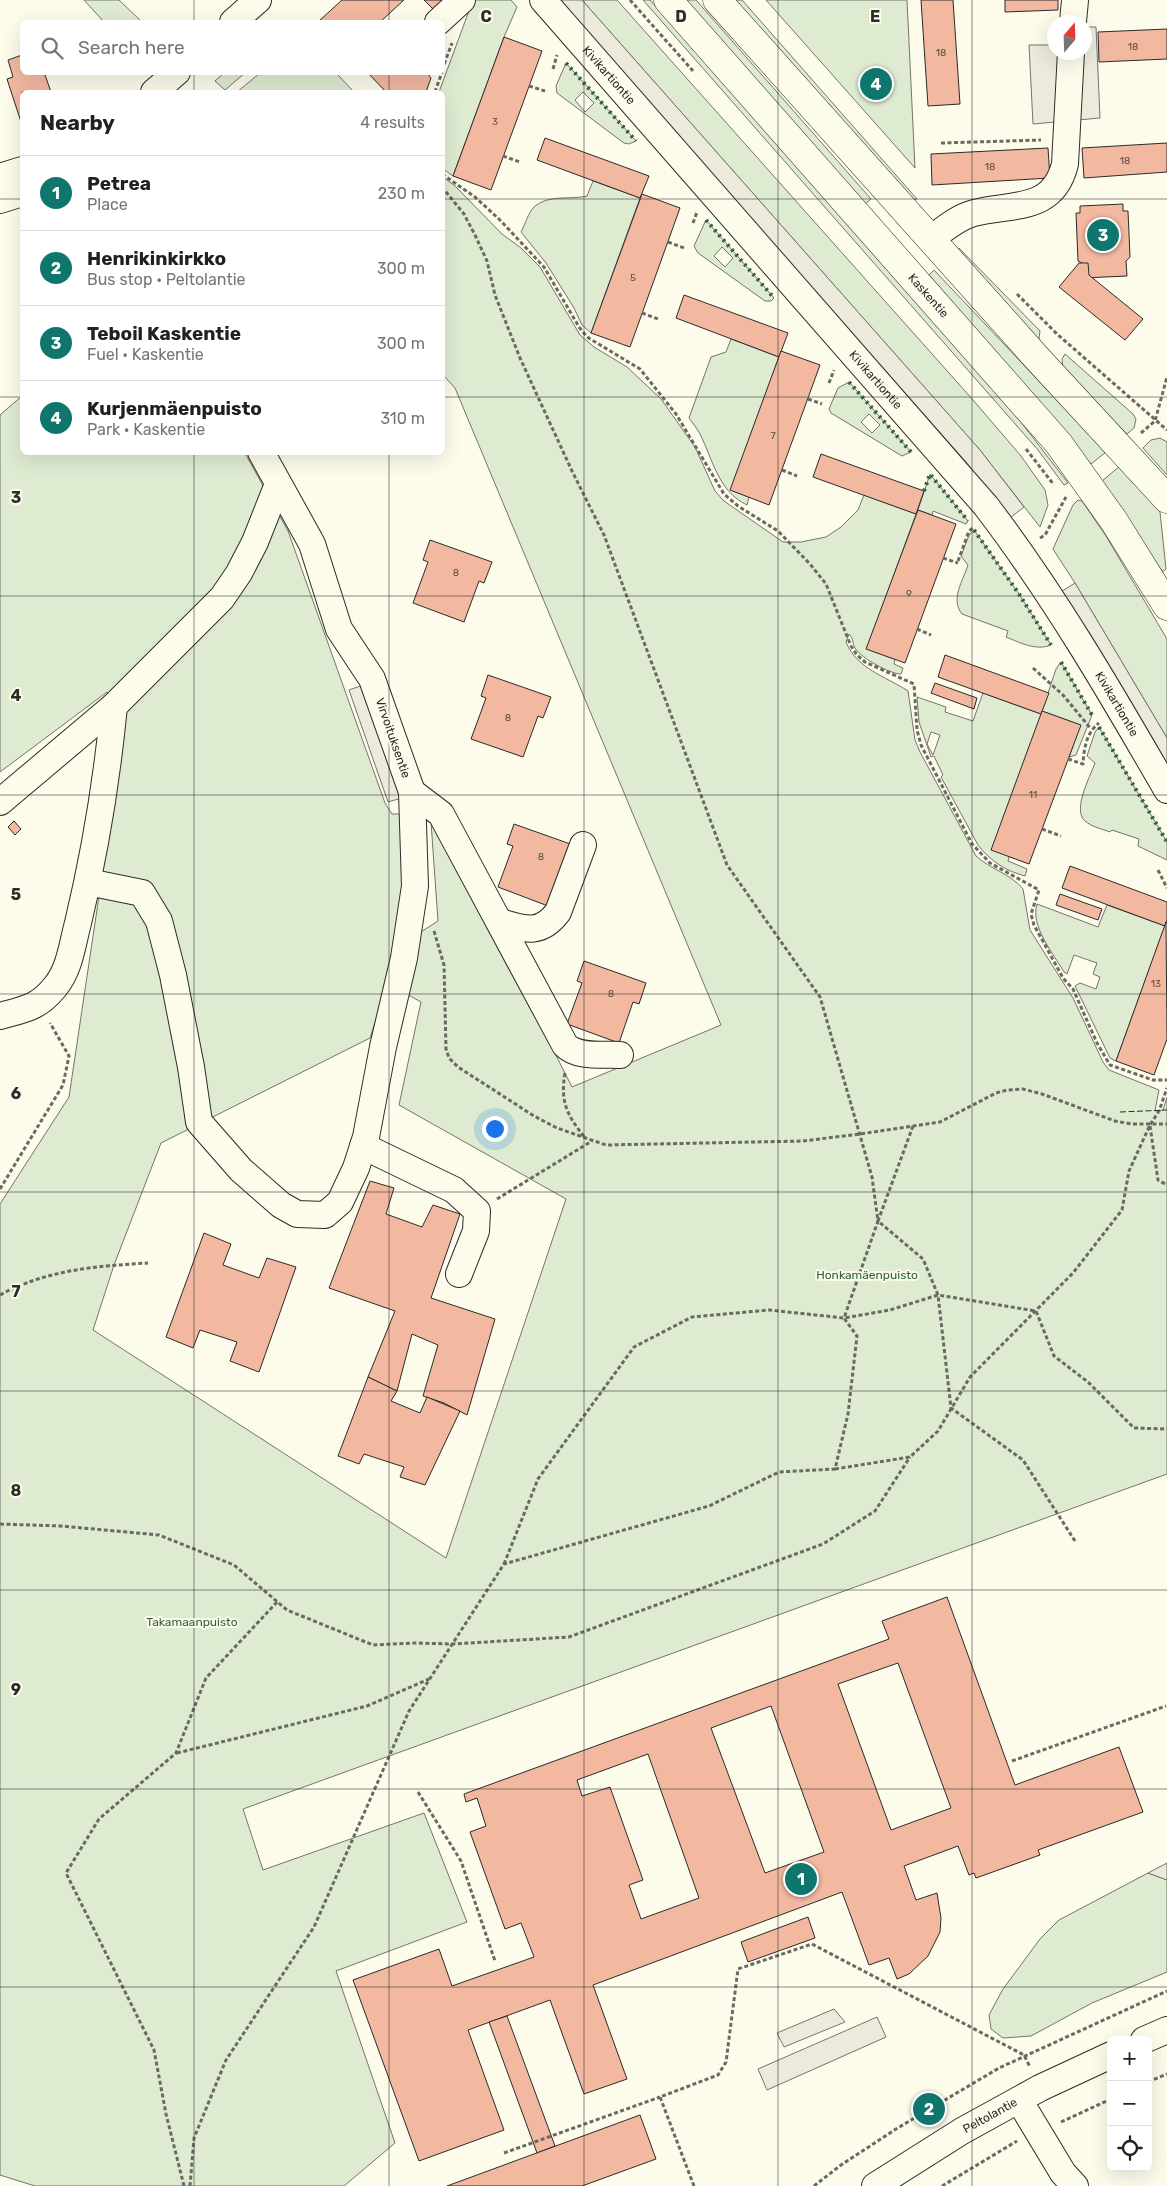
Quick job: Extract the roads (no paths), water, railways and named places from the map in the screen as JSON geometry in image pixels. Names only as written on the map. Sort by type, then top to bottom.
[{"type":"main road","name":"Kaskentie","points":[[668,0],[1059,444],[1114,521],[1167,606]]},
{"type":"main road","points":[[716,0],[1167,499]]},
{"type":"street","points":[[235,20],[258,0]]},
{"type":"street","points":[[440,20],[462,0]]},
{"type":"street","name":"Kivikartiontie","points":[[543,0],[986,506],[1020,550],[1078,641],[1167,790]]},
{"type":"street","points":[[1074,15],[1075,0]]},
{"type":"street","points":[[931,239],[972,213],[1027,203],[1050,194],[1062,178],[1065,164],[1071,60]]},
{"type":"street","points":[[156,90],[174,75]]},
{"type":"street","points":[[0,177],[20,171]]},
{"type":"street","points":[[0,200],[20,194]]},
{"type":"street","name":"Virvoituksentie","points":[[88,882],[142,893],[159,921],[187,1049],[199,1122],[241,1170],[281,1205],[297,1214],[325,1215],[340,1202],[356,1168],[363,1146],[383,1047],[404,958],[415,886],[412,792],[372,679],[339,629],[312,544],[263,455]]},
{"type":"street","points":[[0,802],[114,706],[222,598],[239,573],[251,550],[278,484]]},
{"type":"street","points":[[0,1016],[37,1005],[55,987],[64,974],[88,882],[111,744],[114,706]]},
{"type":"street","points":[[412,792],[441,814],[565,1045],[570,1050],[620,1055]]},
{"type":"street","points":[[500,922],[528,930],[552,919],[558,912],[583,845]]},
{"type":"street","points":[[363,1146],[454,1190],[477,1211],[476,1231],[459,1274]]},
{"type":"street","points":[[1152,2037],[1167,2030]]},
{"type":"street","name":"Peltolantie","points":[[875,2186],[962,2131],[1019,2100],[1107,2057]]},
{"type":"street","points":[[1019,2100],[1063,2173],[1075,2186]]},
{"type":"place","name":"Kurjenmäenpuisto","points":[[876,84]]},
{"type":"place","name":"Teboil Kaskentie","points":[[1103,235]]},
{"type":"place","name":"Petrea","points":[[801,1879]]},
{"type":"place","name":"Henrikinkirkko","points":[[929,2109]]},
{"type":"park label","name":"Honkamäenpuisto","points":[[867,1275]]},
{"type":"park label","name":"Takamaanpuisto","points":[[192,1622]]}]
